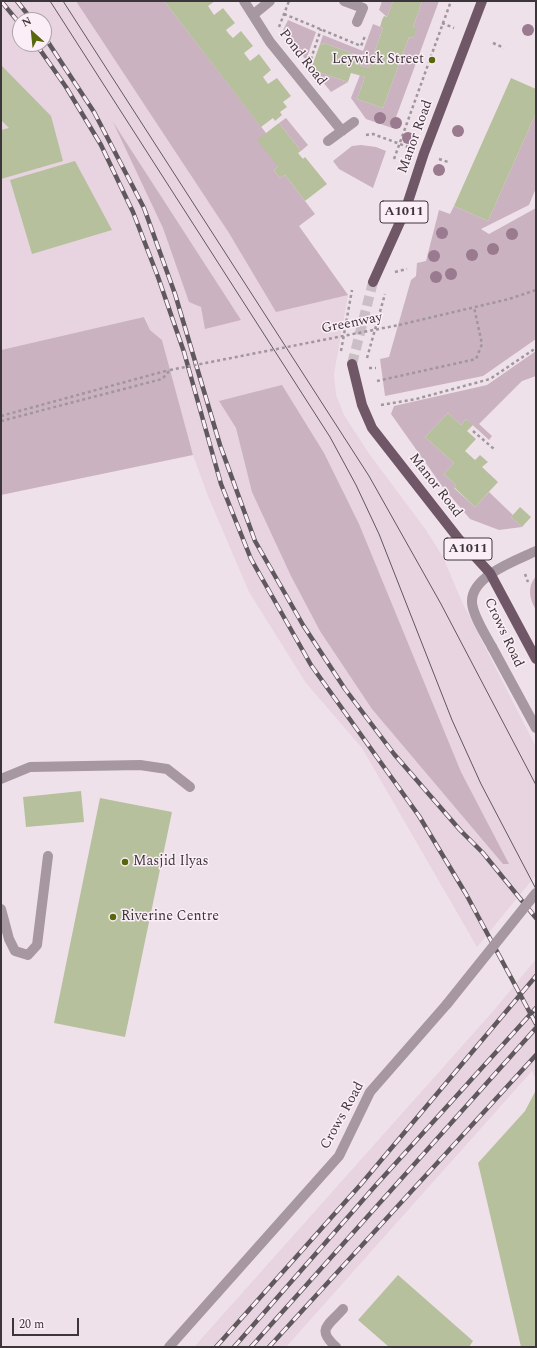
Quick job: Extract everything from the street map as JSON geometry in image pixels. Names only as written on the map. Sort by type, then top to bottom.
[{"type":"main road","name":"Manor Road","points":[[373,282],[404,211],[424,153],[482,1]]},
{"type":"main road","name":"Manor Road","points":[[352,364],[362,405],[372,428],[458,538],[490,573],[536,659]]},
{"type":"street","name":"Pond Road","points":[[244,1],[254,14],[270,42],[342,131]]},
{"type":"street","points":[[254,14],[270,1]]},
{"type":"street","points":[[344,1],[364,5],[357,22]]},
{"type":"street","points":[[328,141],[354,122]]},
{"type":"street","points":[[490,573],[536,551]]},
{"type":"street","name":"Crows Road","points":[[490,573],[472,594],[472,604],[484,632],[536,728]]},
{"type":"street","points":[[1,779],[30,766],[140,765],[168,769],[190,788]]},
{"type":"street","points":[[1,909],[9,939],[15,951],[28,955],[37,945],[48,856]]},
{"type":"street","name":"Crows Road","points":[[169,1347],[339,1156],[370,1092],[447,1004],[536,893]]},
{"type":"street","points":[[336,1347],[326,1338],[325,1333],[326,1328],[342,1309]]},
{"type":"path","points":[[394,160],[451,1]]},
{"type":"path","points":[[279,28],[284,14],[321,29],[308,68]]},
{"type":"path","points":[[442,23],[452,27]]},
{"type":"path","points":[[493,43],[504,48]]},
{"type":"path","points":[[373,134],[408,147]]},
{"type":"path","points":[[436,158],[448,162]]},
{"type":"path","points":[[391,277],[394,273],[407,269]]},
{"type":"path","points":[[340,358],[352,290]]},
{"type":"path","points":[[376,368],[366,368],[366,363],[386,290]]},
{"type":"path","name":"Greenway","points":[[1,416],[170,370],[399,325],[509,299],[536,290]]},
{"type":"path","points":[[377,381],[476,359],[482,344],[474,307]]},
{"type":"path","points":[[381,405],[416,399],[490,379],[536,348]]},
{"type":"path","name":"Greenway","points":[[1,421],[162,379],[170,370]]},
{"type":"path","points":[[473,431],[494,449]]},
{"type":"path","points":[[525,574],[528,582]]},
{"type":"shaded area","points":[[1,1],[122,1],[299,226],[348,295],[334,374],[336,395],[344,415],[370,455],[426,530],[443,557],[462,602],[536,747],[536,875],[477,947],[362,748],[306,683],[249,592],[208,496],[193,455],[162,340],[150,330],[145,317],[1,350]]},
{"type":"shaded area","points":[[76,1],[164,1],[266,133],[278,167],[274,170],[280,178],[285,175],[315,214],[299,226],[348,295],[276,312],[229,233]]},
{"type":"shaded area","points":[[382,1],[393,1],[387,17],[379,10]]},
{"type":"shaded area","points":[[422,1],[439,1],[392,128],[366,119],[351,98],[360,75],[365,77],[357,99],[383,108],[409,37],[413,38],[416,29],[413,27]]},
{"type":"shaded area","points":[[288,20],[316,32],[306,60],[283,30]]},
{"type":"shaded area","points":[[373,24],[383,28],[369,68],[359,65],[362,57],[324,43],[323,45],[320,44],[323,35],[363,51]]},
{"type":"shaded area","points":[[313,70],[348,82],[331,92]]},
{"type":"shaded area","points":[[536,113],[536,188],[529,205],[481,229],[489,234],[536,208],[536,339],[483,376],[385,396],[380,359],[389,357],[411,280],[416,276],[417,263],[426,261],[439,210],[450,214],[454,206],[488,221]]},
{"type":"shaded area","points":[[286,118],[308,145],[301,151],[279,123]]},
{"type":"shaded area","points":[[113,122],[241,320],[205,329],[201,307],[189,302],[163,228]]},
{"type":"shaded area","points":[[361,145],[376,147],[386,151],[373,188],[339,169],[333,161],[352,146]]},
{"type":"shaded area","points":[[144,317],[150,330],[162,340],[193,455],[1,495],[1,350]]},
{"type":"shaded area","points":[[536,351],[536,376],[522,381],[479,424],[492,436],[489,440],[466,419],[461,425],[448,413],[425,437],[454,463],[444,474],[456,485],[454,488],[475,507],[489,492],[513,515],[511,517],[522,527],[499,530],[470,519],[442,486],[391,414],[394,406],[487,385]]},
{"type":"shaded area","points":[[282,385],[324,453],[359,524],[461,772],[509,864],[503,864],[372,709],[320,631],[291,576],[252,492],[236,428],[219,401]]},
{"type":"shaded area","points":[[536,576],[536,610],[532,601],[530,588]]},
{"type":"shaded area","points":[[536,959],[536,1080],[532,1071],[286,1347],[194,1347],[495,1009]]},
{"type":"building","points":[[164,1],[215,1],[208,6],[214,15],[223,8],[235,23],[226,30],[229,34],[233,38],[241,31],[253,46],[244,53],[250,61],[259,54],[271,70],[263,77],[268,84],[277,78],[291,96],[283,102],[287,107],[280,112],[282,115],[275,121],[273,118],[261,127]]},
{"type":"building","points":[[393,1],[422,1],[413,27],[417,28],[413,38],[409,37],[383,108],[357,99],[365,77],[351,73],[348,82],[313,70],[315,67],[312,66],[320,44],[323,45],[324,43],[362,57],[359,65],[369,68],[383,28],[380,27],[382,20],[384,16],[387,17]]},
{"type":"building","points":[[1,65],[51,116],[63,161],[1,179],[1,130],[9,128],[1,120]]},
{"type":"building","points":[[511,78],[536,89],[536,113],[488,221],[454,206]]},
{"type":"building","points":[[279,123],[301,151],[298,153],[303,159],[305,157],[327,184],[305,201],[285,175],[280,178],[274,170],[278,167],[257,140]]},
{"type":"building","points":[[75,161],[112,230],[32,254],[10,180]]},
{"type":"building","points":[[448,413],[461,425],[466,419],[473,425],[467,431],[476,439],[465,451],[475,460],[480,455],[488,462],[482,467],[498,482],[475,507],[454,487],[456,485],[444,474],[454,463],[425,437]]},
{"type":"building","points":[[520,507],[531,517],[522,527],[511,517]]},
{"type":"building","points":[[81,791],[84,822],[26,827],[23,797]]},
{"type":"building","name":"Riverine Centre","points":[[100,798],[172,812],[125,1037],[54,1023]]},
{"type":"building","points":[[536,1090],[536,1347],[521,1347],[478,1163],[525,1111]]},
{"type":"building","points":[[398,1275],[473,1341],[469,1347],[389,1347],[358,1320]]},
{"type":"tunnel","points":[[352,364],[373,282]]},
{"type":"tram line","points":[[50,1],[330,437],[356,485],[379,534],[452,720],[481,784],[536,889]]},
{"type":"tram line","points":[[63,1],[369,476],[441,604],[536,785]]},
{"type":"railway","points":[[1,1],[12,14]]},
{"type":"railway","points":[[17,1],[26,12]]},
{"type":"railway","points":[[52,48],[94,112],[144,208],[175,294],[220,445],[255,541],[303,625],[345,689],[394,754],[460,830],[483,853],[536,918]]},
{"type":"railway","points":[[42,52],[66,87],[101,145],[133,212],[158,277],[184,352],[221,484],[251,559],[311,665],[419,816],[466,894],[536,1024]]},
{"type":"railway","points":[[216,1347],[362,1183],[536,976]]},
{"type":"railway","points":[[234,1347],[376,1185],[536,1008]]},
{"type":"railway","points":[[251,1347],[536,1028]]},
{"type":"railway","points":[[269,1347],[536,1055]]},
{"type":"place","name":"Leywick Street","points":[[432,60]]},
{"type":"place","name":"Masjid Ilyas","points":[[125,862]]},
{"type":"place","name":"Riverine Centre","points":[[113,917]]}]
